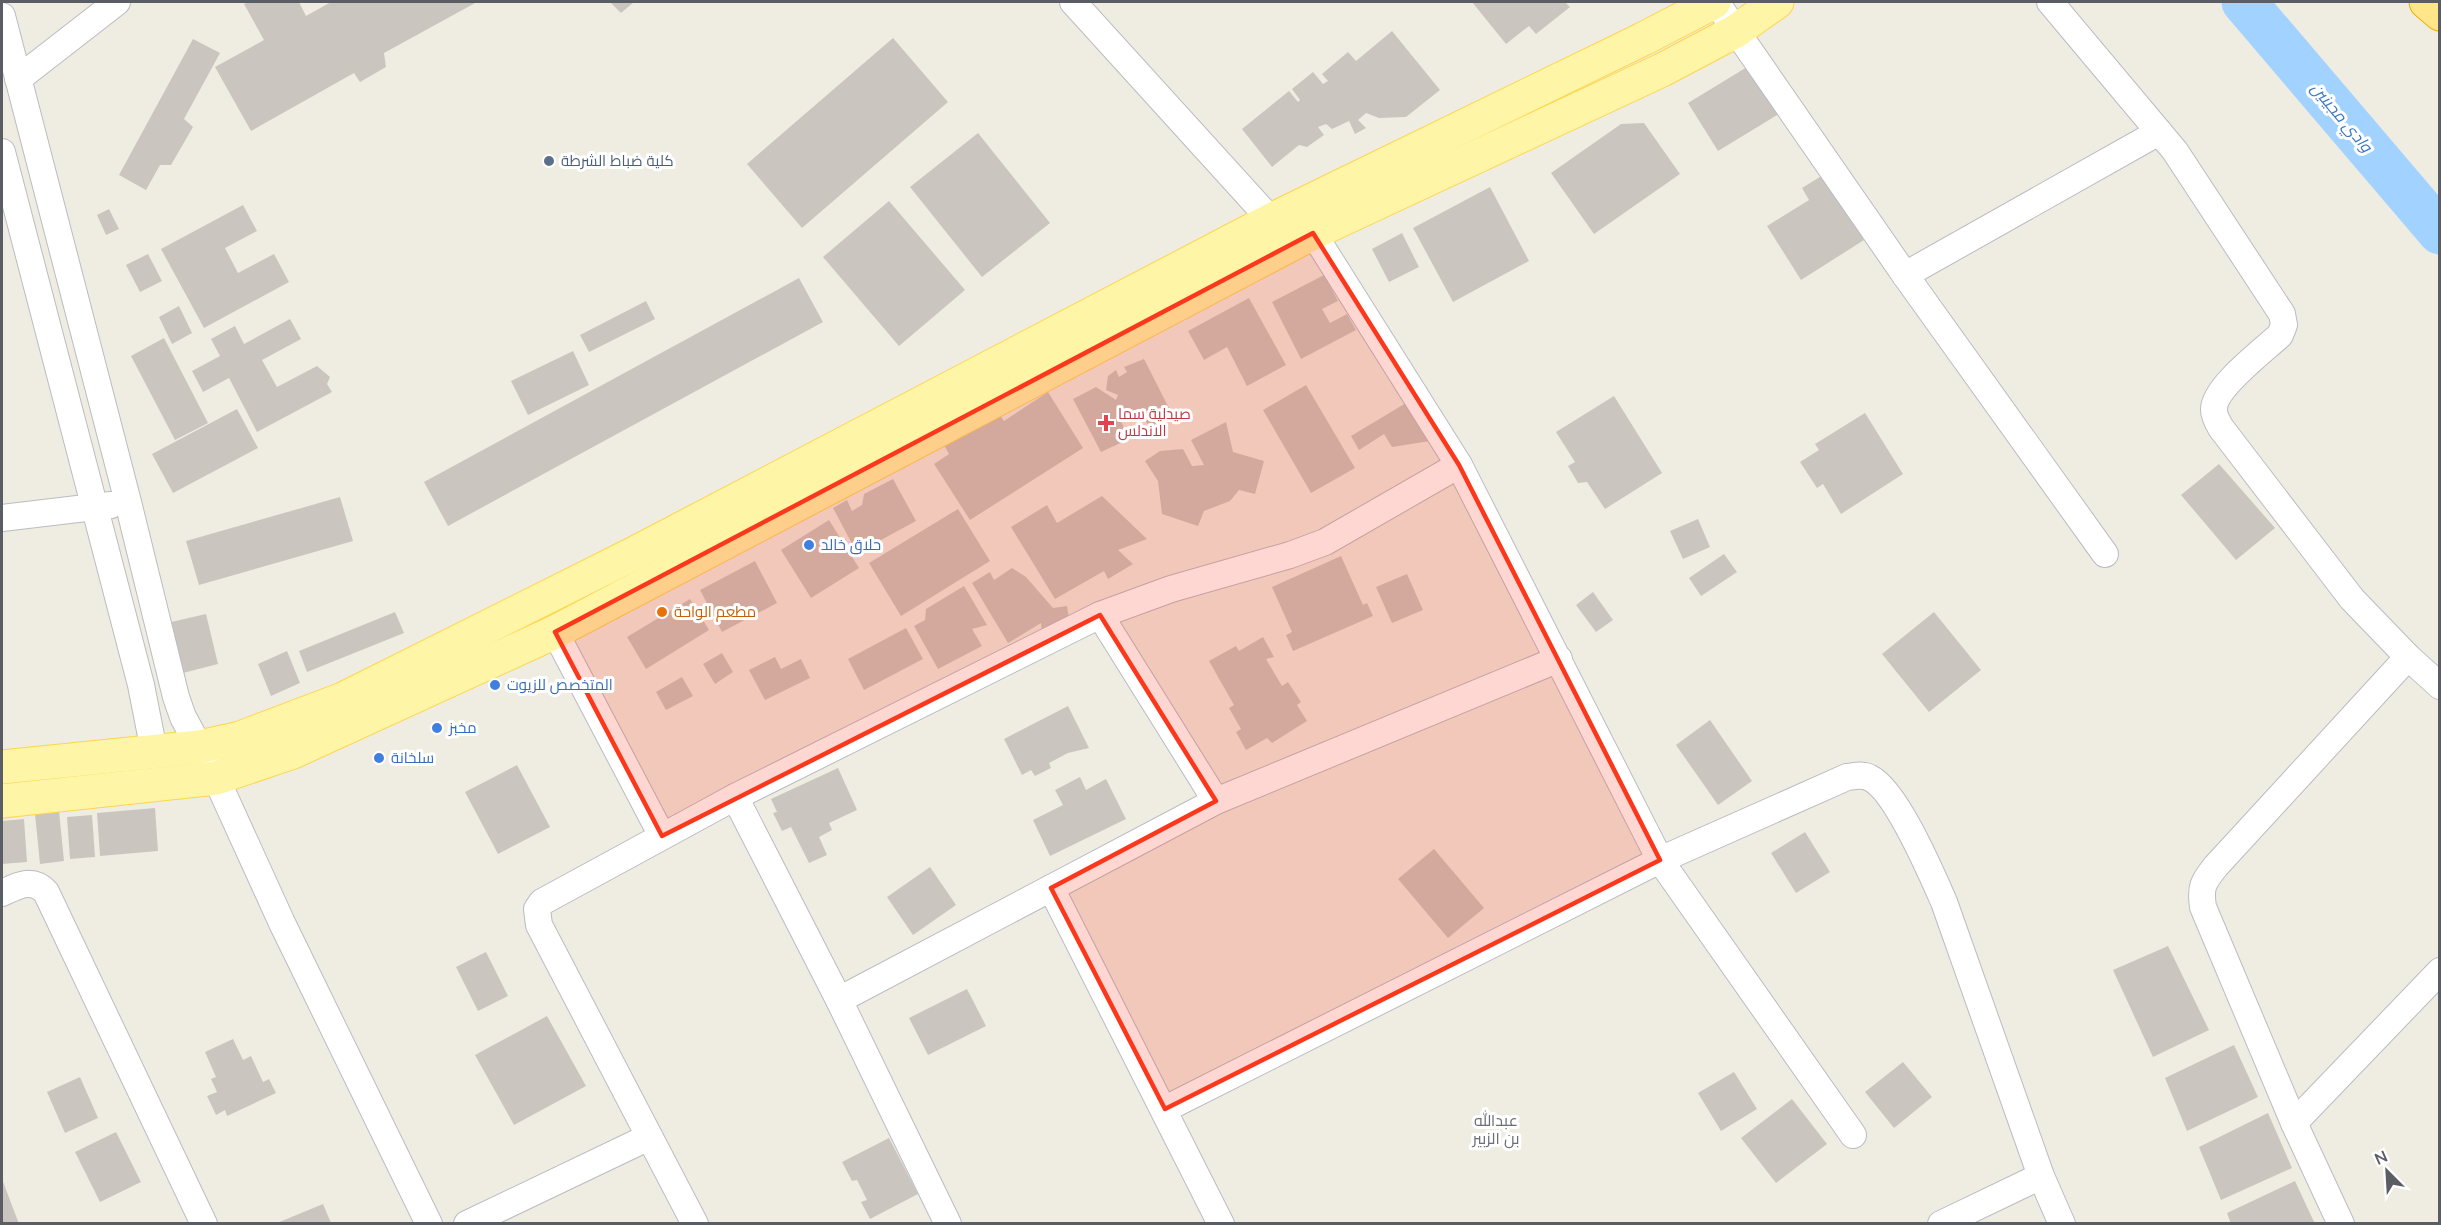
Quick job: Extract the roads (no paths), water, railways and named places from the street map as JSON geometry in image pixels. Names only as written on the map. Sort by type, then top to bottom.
[{"type":"highway","points":[[2426,2],[2439,14]]},
{"type":"main road","points":[[2,767],[199,747],[240,738],[343,699],[633,554],[1271,220],[1644,39],[1715,2]]},
{"type":"main road","points":[[2,801],[216,778],[293,752],[555,632],[1313,233],[1662,70],[1736,31],[1777,2]]},
{"type":"street","points":[[18,79],[117,2]]},
{"type":"street","points":[[1073,2],[1271,220]]},
{"type":"street","points":[[1715,2],[1905,275],[2105,554]]},
{"type":"street","points":[[2050,2],[2175,151],[2282,314],[2284,325],[2280,334],[2228,383],[2216,400],[2214,409],[2221,428],[2352,599],[2439,686]]},
{"type":"street","points":[[2,16],[176,697],[216,778],[282,923],[429,1224]]},
{"type":"street","points":[[1905,275],[2159,132]]},
{"type":"street","points":[[2,152],[96,507],[141,685],[154,751]]},
{"type":"street","points":[[1313,233],[1459,465],[1660,860],[1853,1135]]},
{"type":"street","points":[[695,1224],[539,925],[537,909],[548,897],[735,797],[1100,615],[1171,589],[1290,555],[1325,542],[1459,465]]},
{"type":"street","points":[[2,518],[128,502]]},
{"type":"street","points":[[1100,615],[1216,801]]},
{"type":"street","points":[[555,632],[662,836]]},
{"type":"street","points":[[2341,1224],[2294,1123],[2203,907],[2201,892],[2206,879],[2216,866],[2408,657]]},
{"type":"street","points":[[839,1000],[1216,801],[1559,659]]},
{"type":"street","points":[[1164,1109],[1660,860],[1847,777],[1860,775],[1871,778],[1880,786],[1903,817],[1927,862],[1944,902],[2041,1176],[2062,1224]]},
{"type":"street","points":[[735,797],[839,1000],[948,1224]]},
{"type":"street","points":[[2,893],[25,884],[41,887],[46,892],[204,1224]]},
{"type":"street","points":[[1051,888],[1221,1224]]},
{"type":"street","points":[[2294,1123],[2439,971]]},
{"type":"street","points":[[466,1224],[649,1137]]},
{"type":"street","points":[[1941,1224],[2041,1176]]},
{"type":"waterway","name":"وادي مجينين","points":[[2244,2],[2440,232]]},
{"type":"place","name":"كلية ضباط الشرطة","points":[[549,161]]},
{"type":"place","name":"صيدلية سما الاندلس","points":[[1106,423]]},
{"type":"place","name":"حلاق خالد","points":[[809,545]]},
{"type":"place","name":"مطعم الواحة","points":[[662,612]]},
{"type":"place","name":"المتخصص للزيوت","points":[[495,685]]},
{"type":"place","name":"مخبز","points":[[437,728]]},
{"type":"place","name":"سلخانة","points":[[379,758]]},
{"type":"district","name":"عبدالله بن الزبير","points":[[1496,1129]]}]
